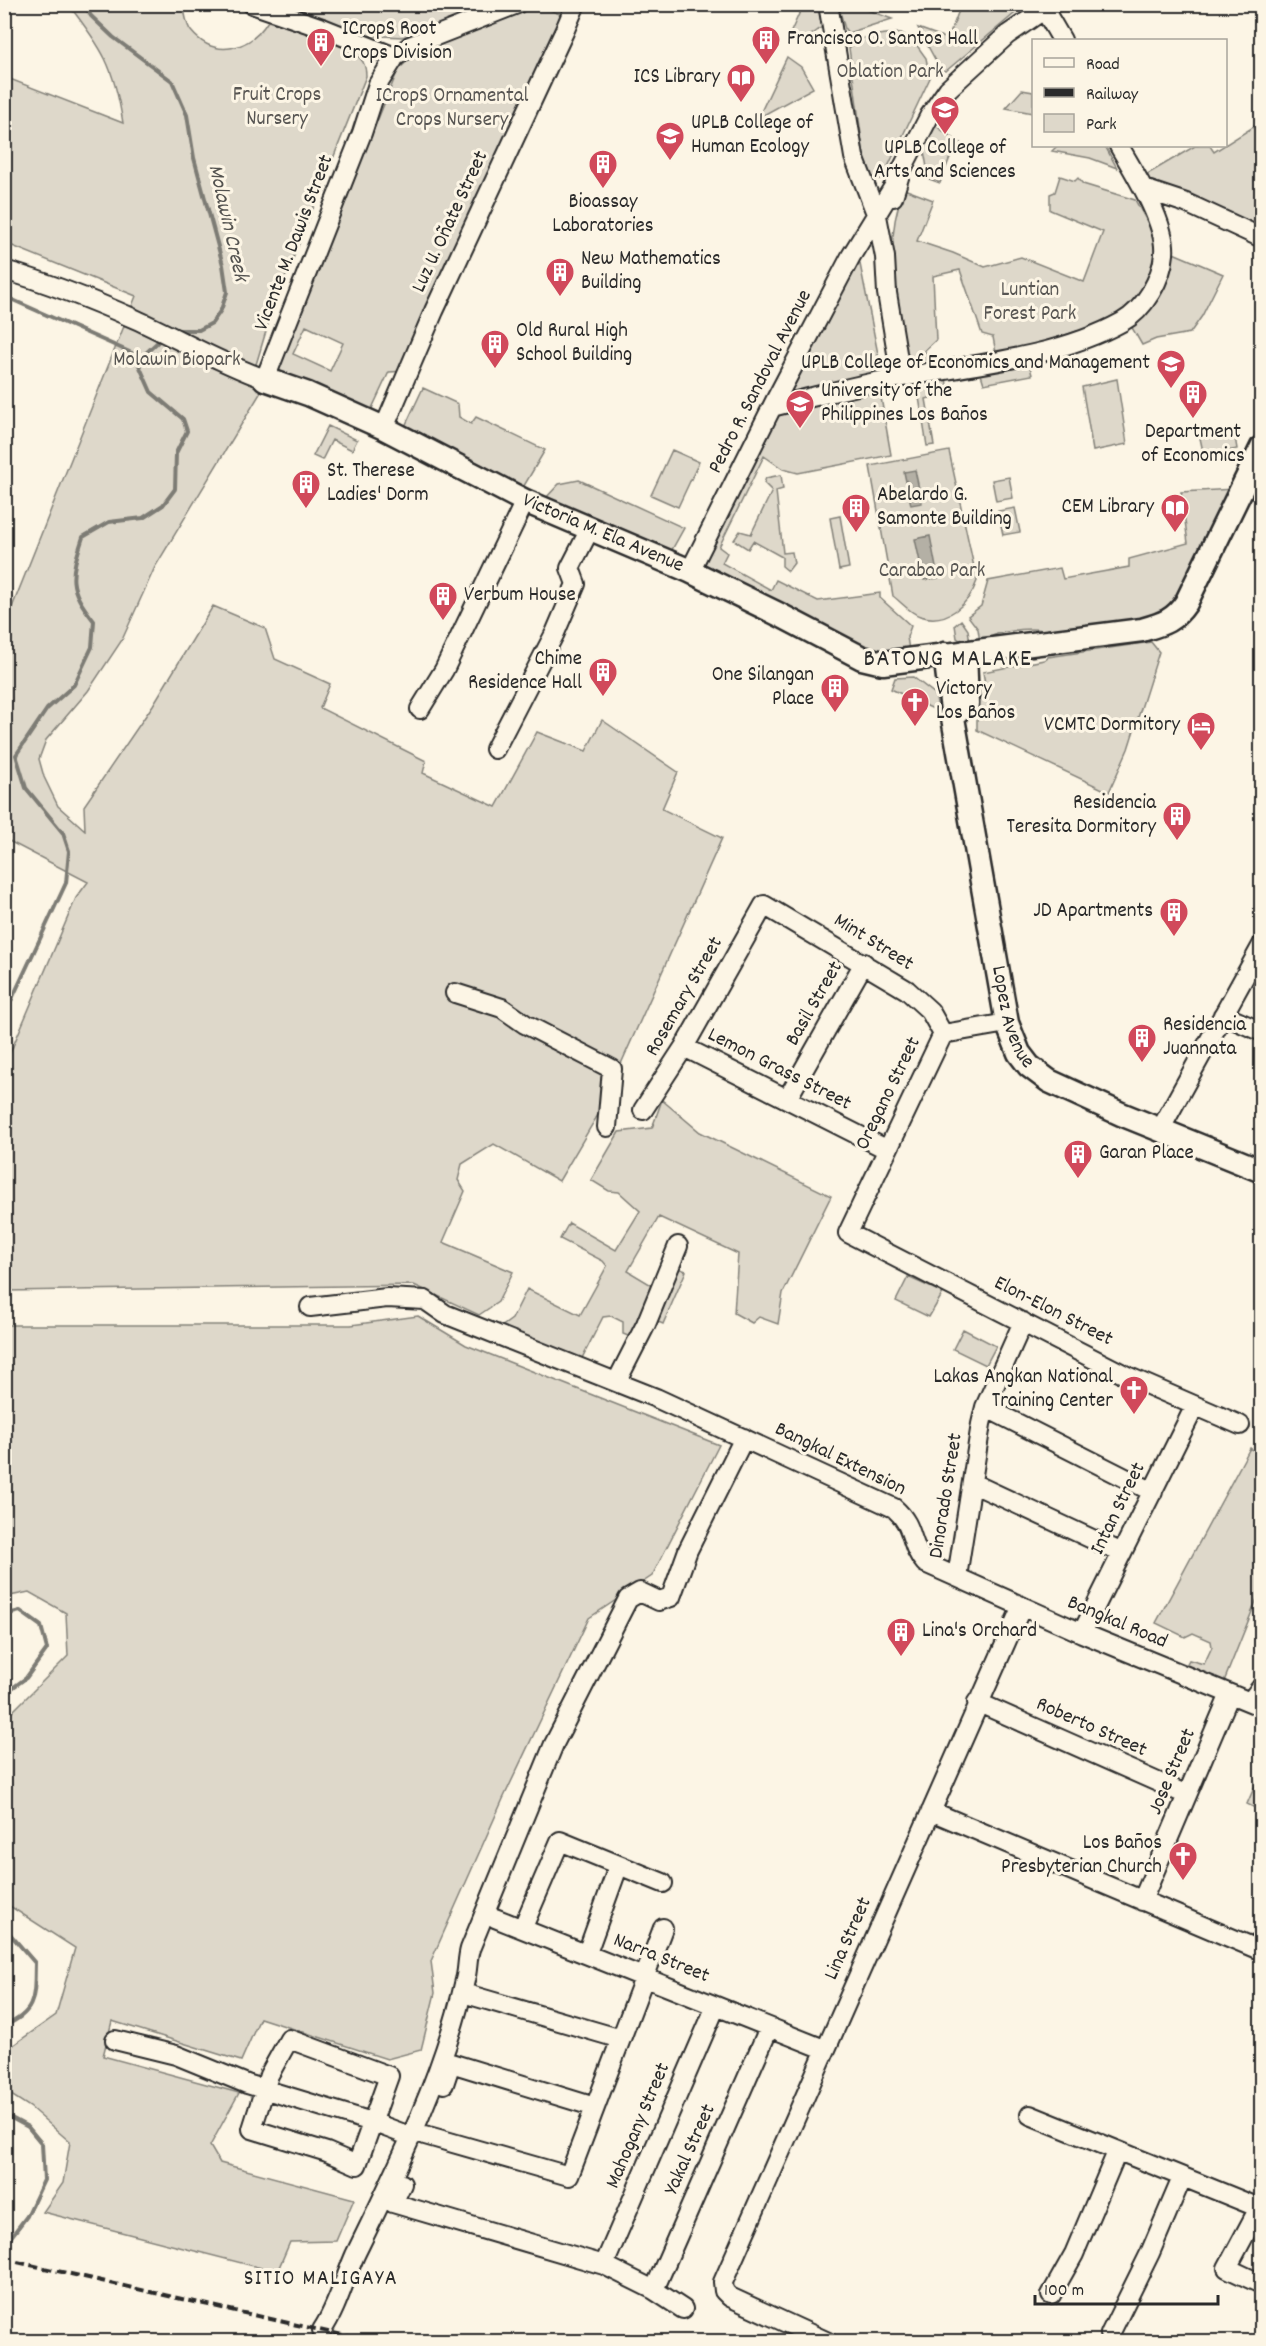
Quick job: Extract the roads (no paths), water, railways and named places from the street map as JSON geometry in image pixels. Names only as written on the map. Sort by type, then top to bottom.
[{"type":"main road","name":"Victoria M. Ela Avenue","points":[[265,379],[308,394],[384,428],[525,501],[690,572],[862,658],[883,663],[1142,630],[1166,624],[1178,615],[1186,603],[1255,476],[1262,447]]},
{"type":"main road","name":"Lopez Avenue","points":[[955,653],[953,714],[1007,1023],[1019,1053],[1029,1066],[1049,1081],[1160,1130],[1262,1171]]},
{"type":"street","points":[[252,4],[325,28],[395,57],[410,46],[517,4]]},
{"type":"street","name":"Luz U. Oñate Street","points":[[384,428],[434,311],[564,32],[575,6],[573,4]]},
{"type":"street","points":[[828,4],[854,157],[877,216],[885,257],[887,293],[901,377]]},
{"type":"street","points":[[885,257],[894,186],[930,115],[948,89],[1007,35],[1046,6],[1062,39]]},
{"type":"street","name":"Vicente M. Dawis Street","points":[[265,379],[362,133],[378,84],[395,57]]},
{"type":"street","points":[[772,407],[901,377],[993,361],[1064,345],[1122,322],[1136,312],[1155,283],[1164,254],[1163,239],[1144,189],[1120,147]]},
{"type":"street","name":"Pedro R. Sandoval Avenue","points":[[690,572],[772,407],[851,256],[894,186]]},
{"type":"street","points":[[1144,189],[1185,204],[1262,238]]},
{"type":"street","points":[[4,270],[50,284],[135,320],[229,366],[265,379]]},
{"type":"street","points":[[420,709],[444,669],[525,501]]},
{"type":"street","points":[[495,749],[555,633],[576,584],[570,568],[590,529]]},
{"type":"street","name":"Mint Street","points":[[764,905],[864,963],[920,1000],[943,1034]]},
{"type":"street","name":"Rosemary Street","points":[[642,1110],[684,1047],[764,905]]},
{"type":"street","points":[[1160,1130],[1262,945]]},
{"type":"street","name":"Basil Street","points":[[787,1099],[864,963]]},
{"type":"street","points":[[455,993],[488,1001],[525,1024],[612,1070],[607,1126]]},
{"type":"street","points":[[1223,1015],[1262,1032]]},
{"type":"street","name":"Oregano Street","points":[[848,1233],[886,1149],[943,1034],[1007,1023]]},
{"type":"street","name":"Lemon Grass Street","points":[[684,1047],[886,1149]]},
{"type":"street","name":"Elon-Elon Street","points":[[848,1233],[1127,1376],[1240,1425]]},
{"type":"street","points":[[617,1381],[646,1324],[678,1246]]},
{"type":"street","name":"Bangkal Extension","points":[[310,1307],[387,1298],[425,1300],[446,1314],[617,1381],[894,1508],[908,1519],[916,1552],[925,1563],[957,1577]]},
{"type":"street","name":"Dinorado Street","points":[[957,1577],[985,1407],[1023,1322]]},
{"type":"street","name":"Intan Street","points":[[1082,1633],[1196,1406]]},
{"type":"street","points":[[985,1407],[1153,1492]]},
{"type":"street","points":[[322,2330],[331,2317],[342,2283],[419,2136],[459,2003],[470,1948],[554,1744],[628,1599],[640,1592],[659,1601],[671,1598],[688,1550],[744,1438]]},
{"type":"street","points":[[972,1483],[1122,1553]]},
{"type":"street","name":"Bangkal Road","points":[[957,1577],[1082,1633],[1230,1694],[1259,1692]]},
{"type":"street","name":"Lina Street","points":[[828,2342],[729,2297],[724,2291],[723,2282],[817,2047],[931,1811],[1022,1606]]},
{"type":"street","name":"Jose Street","points":[[1142,1901],[1230,1694]]},
{"type":"street","name":"Roberto Street","points":[[978,1702],[1187,1795]]},
{"type":"street","points":[[931,1811],[1142,1901],[1260,1948]]},
{"type":"street","points":[[523,1927],[560,1841],[618,1867],[663,1883]]},
{"type":"street","points":[[587,1953],[618,1867]]},
{"type":"street","name":"Narra Street","points":[[495,1918],[523,1927],[817,2047]]},
{"type":"street","points":[[115,2040],[176,2055],[247,2084],[372,2122],[569,2176],[663,1928]]},
{"type":"street","points":[[470,1995],[621,2039]]},
{"type":"street","name":"Mahogany Street","points":[[604,2265],[716,2006]]},
{"type":"street","name":"Yakal Street","points":[[654,2290],[769,2028]]},
{"type":"street","points":[[289,2039],[389,2076],[372,2122],[357,2165],[327,2152],[252,2129],[264,2088],[289,2039]]},
{"type":"street","points":[[595,2107],[451,2063],[393,2203],[604,2265],[654,2290],[683,2309]]},
{"type":"street","points":[[1030,2115],[1260,2208],[1227,2268],[1259,2283]]},
{"type":"street","points":[[1051,2295],[1074,2254],[1117,2152]]},
{"type":"street","points":[[1110,2334],[1150,2253],[1182,2178]]},
{"type":"waterway","name":"Molawin Creek","points":[[84,4],[91,16],[113,37],[172,81],[187,115],[194,158],[223,265],[227,292],[221,310],[212,323],[199,330],[176,330]]},
{"type":"waterway","points":[[4,296],[143,358]]},
{"type":"waterway","name":"Molawin Creek","points":[[4,1016],[66,883],[69,851],[63,833],[26,788],[16,755],[47,709],[74,685],[92,647],[94,621],[79,599],[73,581],[75,562],[83,537],[109,522],[143,518],[163,505],[175,489],[176,453],[187,431],[183,419],[151,392],[139,365],[146,353],[162,338]]},
{"type":"waterway","points":[[4,1615],[20,1611],[41,1626],[47,1649],[26,1678],[4,1694]]},
{"type":"waterway","points":[[4,1927],[35,1963],[32,2001],[23,2015],[4,2026]]},
{"type":"waterway","points":[[4,2114],[28,2127],[42,2144],[44,2180],[27,2216],[4,2246]]},
{"type":"railway","points":[[4,2259],[373,2342]]},
{"type":"place","name":"Francisco O. Santos Hall","points":[[766,66]]},
{"type":"place","name":"ICropS Root Crops Division","points":[[321,68]]},
{"type":"place","name":"ICS Library","points":[[741,104]]},
{"type":"place","name":"UPLB College of Arts and Sciences","points":[[945,136]]},
{"type":"place","name":"UPLB College of Human Ecology","points":[[670,162]]},
{"type":"place","name":"Bioassay Laboratories","points":[[603,190]]},
{"type":"place","name":"New Mathematics Building","points":[[560,298]]},
{"type":"place","name":"Old Rural High School Building","points":[[495,370]]},
{"type":"place","name":"UPLB College of Economics and Management","points":[[1171,390]]},
{"type":"place","name":"Department of Economics","points":[[1193,420]]},
{"type":"place","name":"University of the Philippines Los Baños","points":[[800,430]]},
{"type":"place","name":"St. Therese Ladies' Dorm","points":[[306,510]]},
{"type":"place","name":"Abelardo G. Samonte Building","points":[[856,534]]},
{"type":"place","name":"CEM Library","points":[[1175,534]]},
{"type":"place","name":"Verbum House","points":[[443,622]]},
{"type":"place","name":"Chime Residence Hall","points":[[603,698]]},
{"type":"place","name":"One Silangan Place","points":[[835,714]]},
{"type":"place","name":"Victory Los Baños","points":[[915,728]]},
{"type":"place","name":"VCMTC Dormitory","points":[[1201,752]]},
{"type":"place","name":"Residencia Teresita Dormitory","points":[[1177,842]]},
{"type":"place","name":"JD Apartments","points":[[1174,938]]},
{"type":"place","name":"Residencia Juannata","points":[[1142,1064]]},
{"type":"place","name":"Garan Place","points":[[1078,1180]]},
{"type":"place","name":"Lakas Angkan National Training Center","points":[[1134,1416]]},
{"type":"place","name":"Lina's Orchard","points":[[901,1658]]},
{"type":"place","name":"Los Baños Presbyterian Church","points":[[1183,1882]]},
{"type":"district","name":"BATONG MALAKE","points":[[948,660]]},
{"type":"district","name":"SITIO MALIGAYA","points":[[321,2279]]},
{"type":"park label","name":"Oblation Park","points":[[890,73]]},
{"type":"park label","name":"Fruit Crops Nursery","points":[[277,108]]},
{"type":"park label","name":"ICropS Ornamental Crops Nursery","points":[[452,109]]},
{"type":"park label","name":"Luntian Forest Park","points":[[1030,303]]},
{"type":"park label","name":"Molawin Biopark","points":[[177,361]]},
{"type":"park label","name":"Carabao Park","points":[[932,572]]}]
